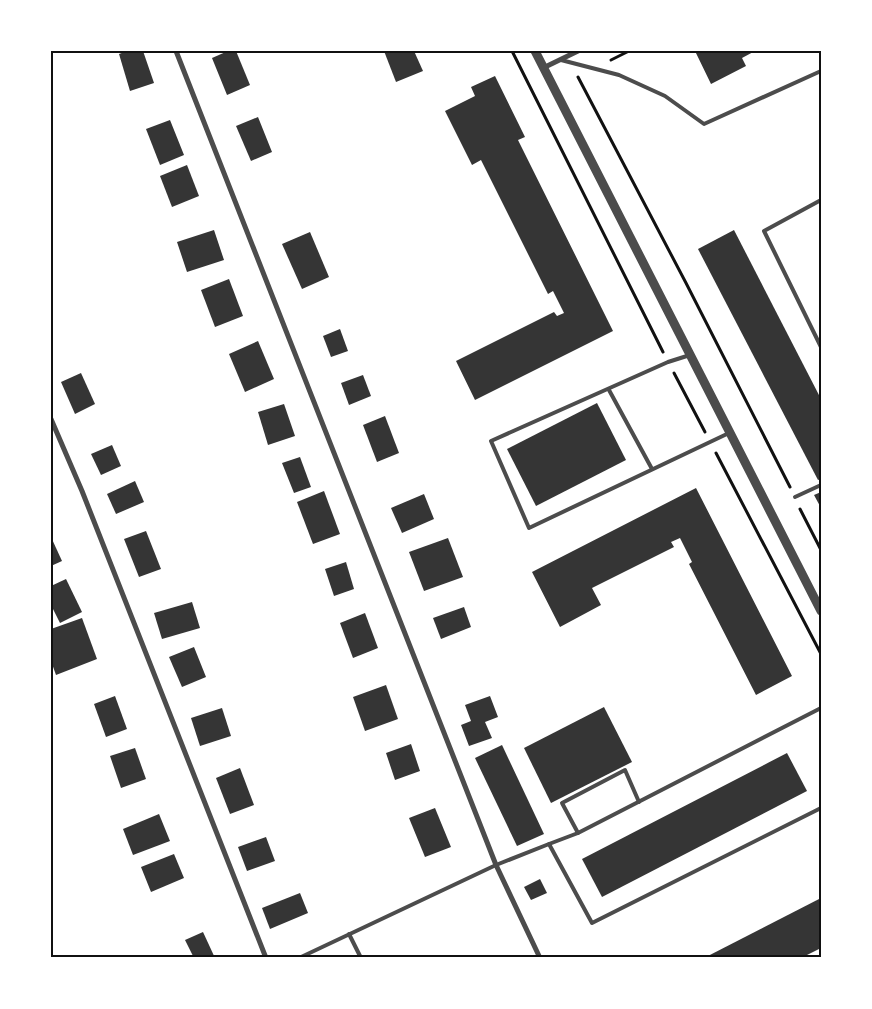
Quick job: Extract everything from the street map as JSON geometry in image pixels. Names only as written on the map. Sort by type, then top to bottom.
[{"type":"street","points":[[176,51],[496,865],[540,958]]},
{"type":"street","points":[[535,51],[821,611]]},
{"type":"street","points":[[543,68],[578,51]]},
{"type":"street","points":[[51,418],[82,491],[266,958]]},
{"type":"lane","points":[[559,60],[619,75],[665,96],[704,124],[821,72]]},
{"type":"lane","points":[[821,200],[764,231],[821,347]]},
{"type":"lane","points":[[690,355],[668,362],[609,390],[491,441],[529,528],[730,433]]},
{"type":"lane","points":[[609,390],[652,469]]},
{"type":"lane","points":[[795,497],[821,485]]},
{"type":"lane","points":[[299,958],[496,865],[578,833],[821,708]]},
{"type":"lane","points":[[578,833],[562,803],[625,770],[639,802]]},
{"type":"lane","points":[[549,844],[592,923],[821,808]]},
{"type":"lane","points":[[349,934],[361,958]]},
{"type":"path","points":[[559,60],[577,75],[691,292],[821,550]]},
{"type":"building","points":[[127,51],[143,51],[154,83],[130,91],[119,54]]},
{"type":"building","points":[[228,51],[236,51],[250,85],[227,95],[212,58]]},
{"type":"building","points":[[384,51],[414,51],[423,71],[396,82]]},
{"type":"building","points":[[695,51],[755,51],[742,58],[746,66],[711,84]]},
{"type":"building","points":[[495,76],[525,137],[518,140],[613,331],[475,400],[456,361],[554,312],[557,316],[564,313],[553,291],[548,294],[481,160],[472,165],[445,111],[475,96],[471,87]]},
{"type":"building","points":[[258,117],[272,152],[251,161],[236,126]]},
{"type":"building","points":[[170,120],[184,155],[160,165],[146,129]]},
{"type":"building","points":[[187,165],[199,196],[172,207],[160,176]]},
{"type":"building","points":[[214,230],[224,260],[187,272],[177,242]]},
{"type":"building","points":[[734,230],[821,399],[821,479],[818,480],[698,249]]},
{"type":"building","points":[[310,232],[329,277],[302,289],[282,244]]},
{"type":"building","points":[[229,279],[243,316],[215,327],[201,290]]},
{"type":"building","points":[[340,329],[348,351],[331,357],[323,336]]},
{"type":"building","points":[[258,341],[274,379],[245,392],[229,354]]},
{"type":"building","points":[[81,373],[95,404],[75,414],[61,382]]},
{"type":"building","points":[[363,375],[371,396],[349,405],[341,383]]},
{"type":"building","points":[[597,403],[626,460],[536,506],[507,449]]},
{"type":"building","points":[[284,404],[295,436],[268,445],[258,412]]},
{"type":"building","points":[[385,416],[399,453],[377,462],[363,425]]},
{"type":"building","points":[[112,445],[121,466],[101,475],[91,454]]},
{"type":"building","points":[[300,457],[311,487],[294,493],[282,463]]},
{"type":"building","points":[[135,481],[144,502],[116,514],[107,494]]},
{"type":"building","points":[[696,488],[792,676],[756,695],[689,564],[692,562],[680,538],[671,542],[674,547],[592,588],[601,605],[560,627],[532,572]]},
{"type":"building","points":[[324,491],[340,534],[313,544],[297,502]]},
{"type":"building","points":[[821,492],[821,508],[814,495]]},
{"type":"building","points":[[424,494],[434,519],[402,533],[391,508]]},
{"type":"building","points":[[146,531],[161,569],[139,577],[124,539]]},
{"type":"building","points":[[51,537],[62,561],[51,566]]},
{"type":"building","points":[[448,538],[463,577],[424,591],[409,552]]},
{"type":"building","points":[[346,562],[354,589],[334,596],[325,569]]},
{"type":"building","points":[[66,579],[82,612],[60,623],[51,605],[51,586]]},
{"type":"building","points":[[192,602],[200,628],[162,639],[154,613]]},
{"type":"building","points":[[464,607],[471,627],[441,639],[433,618]]},
{"type":"building","points":[[365,613],[378,648],[353,658],[340,623]]},
{"type":"building","points":[[82,618],[97,659],[56,675],[51,661],[51,629]]},
{"type":"building","points":[[194,647],[206,677],[182,687],[169,657]]},
{"type":"building","points":[[386,685],[398,719],[365,731],[353,697]]},
{"type":"building","points":[[115,696],[127,729],[106,737],[94,704]]},
{"type":"building","points":[[490,696],[498,717],[485,722],[492,738],[469,746],[461,725],[471,721],[465,705]]},
{"type":"building","points":[[604,707],[632,762],[551,803],[524,748]]},
{"type":"building","points":[[222,708],[231,736],[200,746],[191,718]]},
{"type":"building","points":[[411,744],[420,771],[395,780],[386,753]]},
{"type":"building","points":[[502,745],[544,834],[517,846],[475,758]]},
{"type":"building","points":[[135,748],[146,779],[121,788],[110,756]]},
{"type":"building","points":[[787,753],[807,791],[602,897],[582,859]]},
{"type":"building","points":[[240,768],[254,805],[230,814],[216,778]]},
{"type":"building","points":[[435,808],[451,847],[425,857],[409,818]]},
{"type":"building","points":[[159,814],[170,841],[133,855],[123,829]]},
{"type":"building","points":[[266,837],[275,861],[247,871],[238,847]]},
{"type":"building","points":[[174,854],[184,878],[151,892],[141,867]]},
{"type":"building","points":[[540,879],[547,893],[531,900],[524,887]]},
{"type":"building","points":[[300,893],[308,913],[270,929],[262,908]]},
{"type":"building","points":[[821,898],[821,948],[801,958],[704,958]]},
{"type":"building","points":[[203,932],[215,958],[194,958],[185,940]]}]
